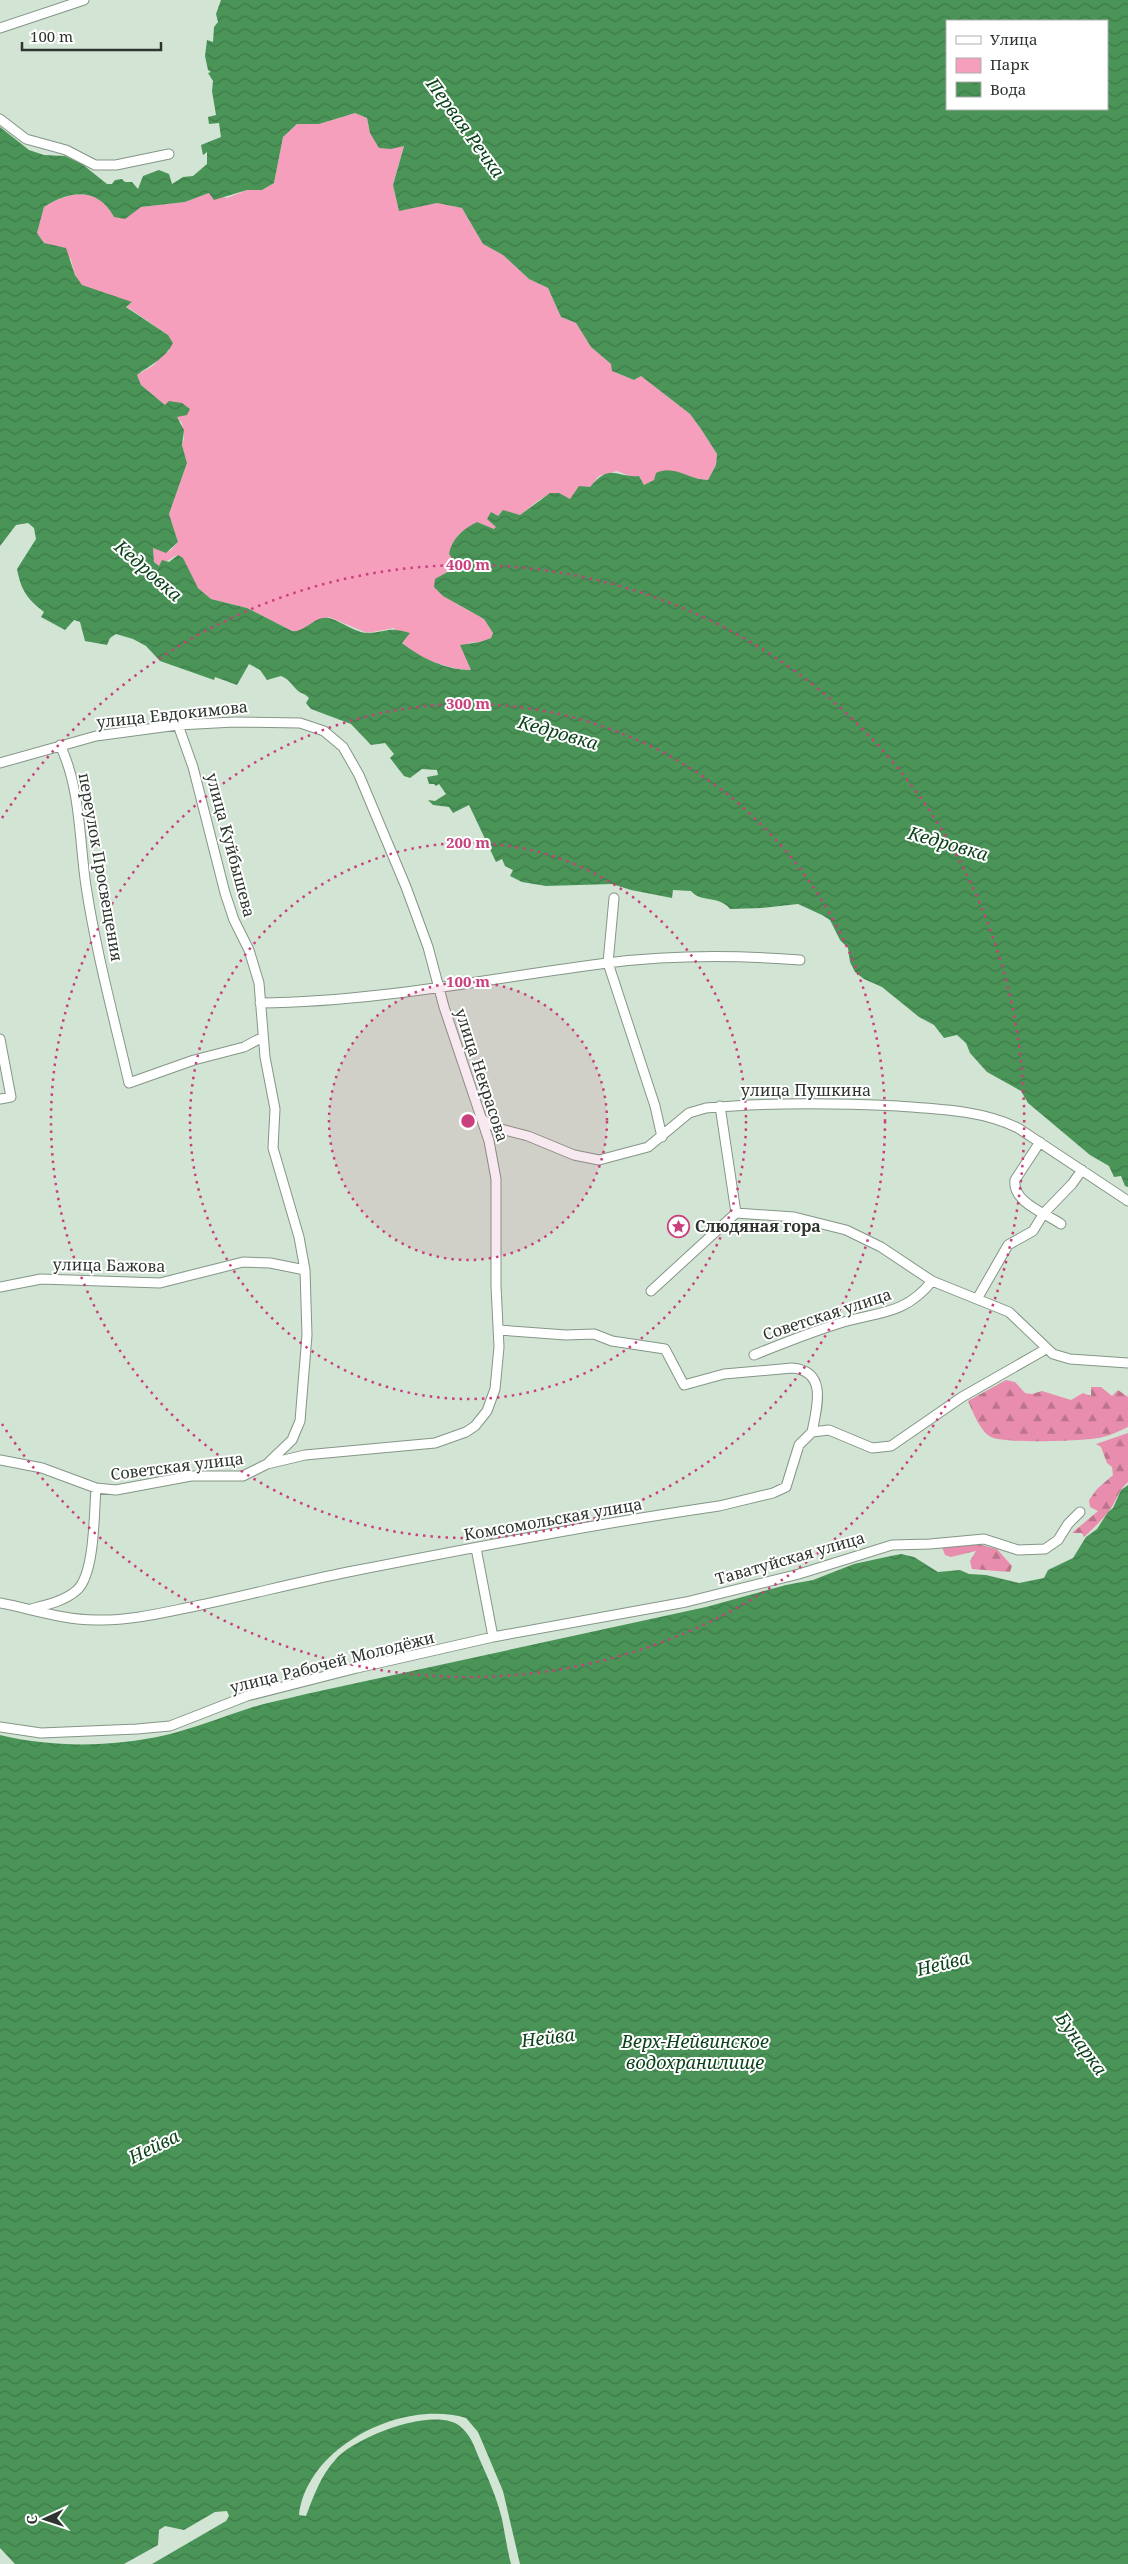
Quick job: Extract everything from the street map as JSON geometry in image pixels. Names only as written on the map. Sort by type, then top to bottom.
[{"type":"street","points":[[0,28],[84,0]]},
{"type":"street","points":[[0,119],[26,139],[66,150],[95,165],[116,165],[169,154]]},
{"type":"street","name":"улица Евдокимова","points":[[0,763],[96,736],[178,725],[290,721],[324,731],[343,747]]},
{"type":"street","name":"улица Куйбышева","points":[[178,725],[193,767],[225,893],[234,920],[254,965],[275,1109],[273,1148],[299,1237],[306,1270],[307,1335],[300,1421],[292,1440],[267,1464]]},
{"type":"street","name":"переулок Просвещения","points":[[60,745],[69,766],[74,787],[89,902],[129,1083],[194,1060],[244,1047],[263,1037]]},
{"type":"street","name":"улица Некрасова","points":[[343,747],[362,781],[406,887],[493,1158],[496,1179],[498,1363],[493,1397],[487,1411],[475,1426]]},
{"type":"street","points":[[614,898],[608,963],[655,1106],[662,1137]]},
{"type":"street","points":[[260,1003],[322,1001],[439,988],[608,963],[700,957],[800,960]]},
{"type":"street","points":[[0,1039],[11,1097],[0,1099]]},
{"type":"street","name":"улица Пушкина","points":[[482,1119],[497,1128],[528,1136],[574,1154],[593,1159],[610,1158],[639,1151],[662,1137],[689,1113],[695,1110],[720,1106],[821,1103],[946,1110],[998,1120],[1040,1142],[1128,1201]]},
{"type":"street","points":[[720,1106],[736,1212]]},
{"type":"street","points":[[1040,1142],[1015,1180],[1014,1187],[1019,1198],[1061,1224]]},
{"type":"street","points":[[977,1299],[1008,1245],[1033,1231],[1044,1213],[1072,1184],[1082,1170]]},
{"type":"street","points":[[651,1291],[736,1212],[794,1217],[846,1230],[881,1246],[932,1281],[1009,1312],[1046,1349],[1070,1359],[1128,1363]]},
{"type":"street","name":"улица Бажова","points":[[0,1287],[41,1279],[160,1283],[243,1262],[270,1263],[306,1270]]},
{"type":"street","name":"Советская улица","points":[[754,1355],[840,1323],[874,1317],[892,1311],[921,1294],[932,1281]]},
{"type":"street","points":[[499,1330],[566,1335],[594,1334],[612,1341],[665,1349],[684,1385],[724,1374],[792,1368],[807,1371],[813,1377],[816,1387],[812,1432],[829,1430],[872,1448],[891,1446],[962,1397],[1046,1349]]},
{"type":"street","name":"Советская улица","points":[[0,1460],[37,1467],[96,1488],[130,1489],[191,1476],[238,1476],[249,1474],[267,1464],[305,1455],[426,1444],[459,1435],[475,1426]]},
{"type":"street","name":"Комсомольская улица","points":[[0,1603],[53,1616],[75,1619],[109,1620],[140,1617],[220,1602],[306,1580],[476,1548],[495,1542],[720,1506],[779,1491],[788,1483],[799,1445],[812,1432]]},
{"type":"street","points":[[30,1609],[58,1601],[76,1592],[86,1578],[96,1488]]},
{"type":"street","name":"Таватуйская улица","points":[[493,1637],[686,1602],[799,1574],[892,1545],[984,1539],[1018,1550],[1045,1549],[1058,1540],[1068,1524],[1080,1512]]},
{"type":"street","points":[[476,1548],[493,1637]]},
{"type":"street","name":"улица Рабочей Молодёжи","points":[[0,1727],[40,1733],[170,1726],[247,1696],[357,1668],[493,1637]]},
{"type":"green space","points":[[355,113],[367,118],[370,133],[404,145],[393,185],[399,210],[437,203],[462,208],[483,244],[503,255],[529,279],[548,288],[561,317],[576,323],[591,347],[611,364],[616,373],[634,380],[641,376],[690,414],[717,454],[716,465],[708,480],[681,476],[661,479],[644,485],[639,476],[632,477],[617,471],[599,476],[590,487],[570,499],[555,494],[549,495],[520,515],[501,512],[493,522],[497,527],[494,530],[477,522],[458,535],[449,554],[459,566],[456,569],[447,571],[443,576],[455,603],[484,619],[493,633],[491,638],[480,642],[468,643],[463,649],[471,670],[454,668],[424,658],[408,648],[398,637],[394,628],[367,633],[329,617],[298,632],[292,631],[247,608],[211,599],[198,588],[177,555],[159,566],[154,562],[153,548],[170,551],[178,542],[169,514],[187,463],[182,445],[184,439],[182,423],[165,405],[141,385],[137,375],[154,365],[162,355],[169,351],[168,335],[126,306],[132,303],[82,285],[76,276],[71,259],[44,243],[37,233],[44,207],[64,197],[73,195],[82,194],[100,200],[114,217],[131,213],[141,207],[185,202],[209,193],[227,198],[247,190],[262,190],[274,183],[283,137],[297,124],[319,124]]},
{"type":"green space","points":[[1006,1380],[1015,1382],[1025,1393],[1032,1394],[1042,1391],[1071,1400],[1083,1393],[1091,1396],[1091,1387],[1101,1387],[1112,1396],[1118,1390],[1128,1397],[1128,1427],[1103,1437],[1090,1439],[1012,1441],[991,1437],[980,1426],[968,1401]]},
{"type":"green space","points":[[1128,1433],[1128,1482],[1121,1490],[1108,1513],[1084,1537],[1082,1533],[1072,1533],[1098,1511],[1090,1507],[1089,1500],[1097,1489],[1113,1475],[1112,1467],[1107,1463],[1101,1447],[1096,1444]]},
{"type":"green space","points":[[977,1544],[997,1549],[1012,1566],[1010,1572],[972,1569],[970,1561],[976,1551],[951,1557],[945,1555],[942,1547]]},
{"type":"water","points":[[221,0],[1128,0],[1128,1187],[1125,1186],[1121,1176],[1114,1177],[1109,1166],[1090,1155],[1028,1103],[1021,1091],[987,1072],[970,1053],[966,1043],[957,1035],[944,1038],[934,1025],[919,1017],[882,987],[864,979],[855,972],[850,962],[848,948],[840,940],[830,920],[822,915],[798,904],[730,909],[721,902],[700,897],[691,891],[673,890],[672,898],[631,890],[612,884],[546,886],[522,882],[510,876],[513,870],[505,866],[502,859],[496,862],[469,805],[453,813],[449,807],[433,805],[428,800],[435,801],[446,794],[439,784],[436,786],[429,784],[427,777],[438,775],[437,770],[422,769],[410,778],[404,776],[390,758],[394,754],[385,743],[371,745],[351,724],[311,709],[306,703],[309,698],[298,691],[284,677],[281,676],[267,680],[260,670],[249,664],[237,685],[215,677],[214,680],[160,661],[146,646],[133,639],[116,634],[110,638],[107,645],[85,641],[80,622],[74,620],[65,630],[41,617],[44,612],[26,594],[17,569],[36,539],[34,528],[28,523],[16,525],[0,546],[0,127],[29,150],[44,155],[65,156],[82,164],[107,184],[112,184],[115,180],[122,179],[125,182],[132,182],[138,189],[143,176],[159,170],[169,174],[172,184],[183,177],[193,176],[207,164],[207,152],[203,155],[201,145],[221,137],[219,123],[209,124],[208,117],[216,115],[212,91],[213,81],[208,73],[211,72],[208,70],[205,56],[207,40],[213,42],[214,27],[218,22],[216,14]],"holes":[[[355,113],[367,118],[370,133],[379,148],[391,149],[404,146],[393,185],[399,211],[437,203],[462,208],[483,244],[503,255],[529,279],[548,288],[561,317],[576,323],[591,347],[611,364],[612,371],[634,380],[641,376],[690,414],[717,454],[716,465],[708,480],[669,470],[656,473],[654,480],[644,485],[639,476],[608,473],[597,479],[590,487],[579,486],[570,499],[559,493],[550,493],[520,515],[503,510],[498,516],[491,512],[487,519],[496,527],[494,529],[477,522],[463,531],[455,539],[449,554],[458,566],[435,579],[434,587],[443,596],[484,619],[493,633],[491,638],[460,645],[471,670],[452,668],[417,654],[402,643],[410,633],[403,631],[392,630],[368,633],[352,629],[328,618],[318,619],[301,630],[292,631],[247,608],[211,599],[198,588],[183,558],[178,555],[169,562],[162,560],[159,566],[154,562],[153,548],[166,553],[178,542],[169,514],[187,463],[182,445],[184,430],[177,417],[187,415],[190,409],[182,403],[169,401],[165,405],[141,385],[137,375],[162,357],[173,343],[168,335],[126,307],[132,302],[82,285],[75,275],[66,248],[44,243],[37,233],[44,207],[63,197],[73,195],[91,196],[107,207],[114,217],[125,219],[141,207],[185,202],[209,193],[214,200],[247,190],[262,190],[274,183],[283,137],[297,124],[319,124]]]},
{"type":"water","name":"Верх-Нейвинское водохранилище","points":[[1128,1485],[1128,2564],[520,2564],[503,2491],[478,2432],[466,2418],[441,2414],[414,2415],[388,2422],[362,2434],[339,2449],[320,2468],[306,2490],[299,2515],[306,2516],[326,2472],[346,2450],[378,2433],[397,2426],[417,2421],[435,2420],[450,2422],[462,2428],[474,2446],[500,2511],[511,2564],[152,2564],[226,2521],[229,2516],[227,2511],[215,2512],[184,2530],[165,2526],[159,2530],[158,2545],[124,2564],[15,2564],[0,2548],[0,1735],[62,1744],[104,1744],[166,1735],[271,1702],[706,1607],[786,1585],[813,1580],[854,1564],[901,1554],[914,1557],[938,1572],[960,1570],[969,1574],[986,1575],[1019,1583],[1044,1578],[1048,1570],[1073,1558],[1086,1537],[1097,1529],[1108,1512],[1113,1508],[1121,1490]]},
{"type":"place","name":"Слюдяная гора","points":[[679,1226]]},
{"type":"water label","name":"Первая Речка","points":[[465,128]]},
{"type":"water label","name":"Кедровка","points":[[148,571]]},
{"type":"water label","name":"Кедровка","points":[[558,733]]},
{"type":"water label","name":"Кедровка","points":[[948,844]]},
{"type":"water label","name":"Нейва","points":[[943,1964]]},
{"type":"water label","name":"Нейва","points":[[548,2038]]},
{"type":"water label","name":"Бунарка","points":[[1081,2044]]},
{"type":"water label","name":"Нейва","points":[[154,2147]]}]
